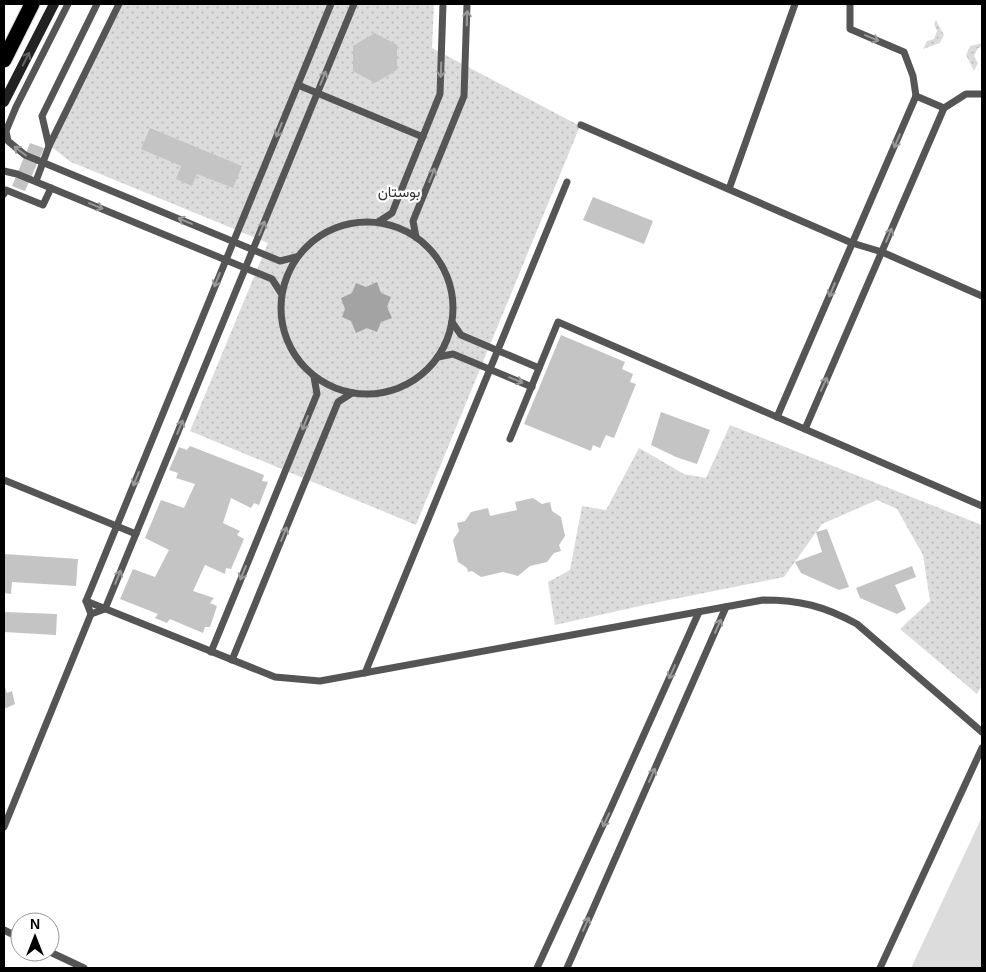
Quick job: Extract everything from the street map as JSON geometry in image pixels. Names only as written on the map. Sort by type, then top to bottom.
[{"type":"highway","points":[[4,60],[32,4]]},
{"type":"street","points":[[4,102],[54,4]]},
{"type":"lane","points":[[68,4],[16,107],[6,131],[8,141],[25,155],[253,250],[280,260],[296,257]]},
{"type":"lane","points":[[49,146],[42,116],[96,4]]},
{"type":"lane","points":[[36,181],[49,146],[119,4]]},
{"type":"lane","points":[[4,827],[91,614],[86,601],[331,4]]},
{"type":"lane","points":[[91,614],[105,609],[354,4]]},
{"type":"lane","points":[[378,222],[392,213],[440,94],[443,4]]},
{"type":"lane","points":[[416,237],[413,221],[464,96],[467,4]]},
{"type":"lane","points":[[729,190],[795,4]]},
{"type":"lane","points":[[777,417],[916,96],[913,76],[904,52],[850,29],[850,4]]},
{"type":"lane","points":[[298,85],[423,137]]},
{"type":"lane","points":[[805,429],[944,108],[966,94],[982,94]]},
{"type":"lane","points":[[916,96],[944,108]]},
{"type":"lane","points":[[581,125],[852,243],[882,252],[982,296]]},
{"type":"lane","points":[[4,171],[36,181],[272,279],[281,293]]},
{"type":"lane","points":[[365,673],[567,182]]},
{"type":"lane","points":[[4,194],[6,190],[43,205],[51,188]]},
{"type":"lane","points":[[378,222],[398,227],[416,237],[436,255],[448,279],[452,296],[452,322],[447,340],[438,357],[419,376],[396,389],[378,393],[352,393],[332,387],[314,376],[295,356],[286,339],[280,312],[281,293],[286,274],[296,257],[316,238],[332,228],[350,223],[378,222]]},
{"type":"lane","points":[[452,322],[461,336],[539,368]]},
{"type":"lane","points":[[510,439],[558,322],[982,506]]},
{"type":"lane","points":[[438,357],[453,354],[532,387]]},
{"type":"lane","points":[[211,652],[317,394],[314,376]]},
{"type":"lane","points":[[232,660],[338,402],[352,393]]},
{"type":"lane","points":[[4,480],[136,534]]},
{"type":"lane","points":[[86,601],[275,677],[320,682],[726,606],[763,600],[788,600],[812,604],[835,612],[857,624],[982,732]]},
{"type":"lane","points":[[567,968],[726,606]]},
{"type":"lane","points":[[536,968],[610,810],[699,612]]},
{"type":"lane","points":[[880,968],[982,748]]},
{"type":"lane","points":[[60,957],[84,968]]},
{"type":"green space","name":"بوستان","points":[[120,4],[434,4],[432,48],[580,126],[416,525],[190,431],[268,243],[71,162],[50,146]]},
{"type":"green space","points":[[936,20],[944,35],[940,43],[923,49],[927,41],[934,39],[937,31],[934,24]]},
{"type":"green space","points":[[982,43],[982,47],[978,48],[974,56],[978,63],[974,71],[966,55],[970,46]]},
{"type":"green space","points":[[730,425],[982,525],[982,686],[977,694],[900,629],[930,601],[923,555],[897,509],[877,500],[822,524],[784,577],[555,625],[548,582],[570,570],[582,506],[606,510],[639,448],[684,474],[706,478]]},
{"type":"green space","points":[[982,817],[982,968],[911,968]]},
{"type":"shaded area","points":[[377,282],[381,293],[391,297],[387,307],[392,318],[381,322],[377,332],[367,328],[356,333],[351,321],[342,317],[345,309],[341,298],[352,293],[356,283],[366,287]]},
{"type":"building","points":[[375,33],[397,45],[397,70],[375,83],[353,71],[353,46]]},
{"type":"building","points":[[150,128],[242,166],[233,188],[197,174],[192,186],[176,179],[181,166],[141,149]]},
{"type":"building","points":[[30,143],[44,148],[25,191],[12,186]]},
{"type":"building","points":[[593,197],[653,221],[644,244],[583,220]]},
{"type":"building","points":[[561,335],[625,362],[622,369],[633,374],[630,382],[636,384],[614,438],[606,435],[600,448],[593,445],[591,451],[524,424]]},
{"type":"building","points":[[661,412],[710,430],[697,464],[676,457],[651,445]]},
{"type":"building","points":[[190,446],[264,475],[262,481],[268,482],[259,505],[254,503],[251,508],[231,498],[223,523],[240,531],[237,535],[244,539],[231,569],[226,568],[225,574],[205,565],[193,591],[214,598],[210,603],[217,606],[210,627],[205,627],[203,633],[170,619],[167,623],[155,618],[158,614],[120,599],[133,569],[155,577],[169,550],[145,538],[161,500],[184,508],[195,484],[176,478],[178,473],[169,470],[179,447],[187,450]]},
{"type":"building","points":[[533,498],[542,504],[550,502],[552,511],[561,517],[565,536],[559,545],[561,551],[554,553],[547,562],[530,566],[518,576],[503,572],[481,577],[472,571],[468,572],[467,568],[458,562],[453,540],[459,531],[457,523],[465,521],[471,512],[488,508],[490,516],[517,510],[515,502]]},
{"type":"building","points":[[827,529],[849,587],[839,590],[801,573],[795,562],[822,552],[816,532]]},
{"type":"building","points":[[4,554],[78,559],[76,586],[12,582],[11,594],[4,593]]},
{"type":"building","points":[[912,566],[916,577],[895,585],[906,609],[897,614],[860,598],[856,588]]},
{"type":"building","points":[[4,612],[57,614],[56,635],[4,632]]},
{"type":"building","points":[[4,685],[7,693],[12,691],[15,704],[4,709]]}]
